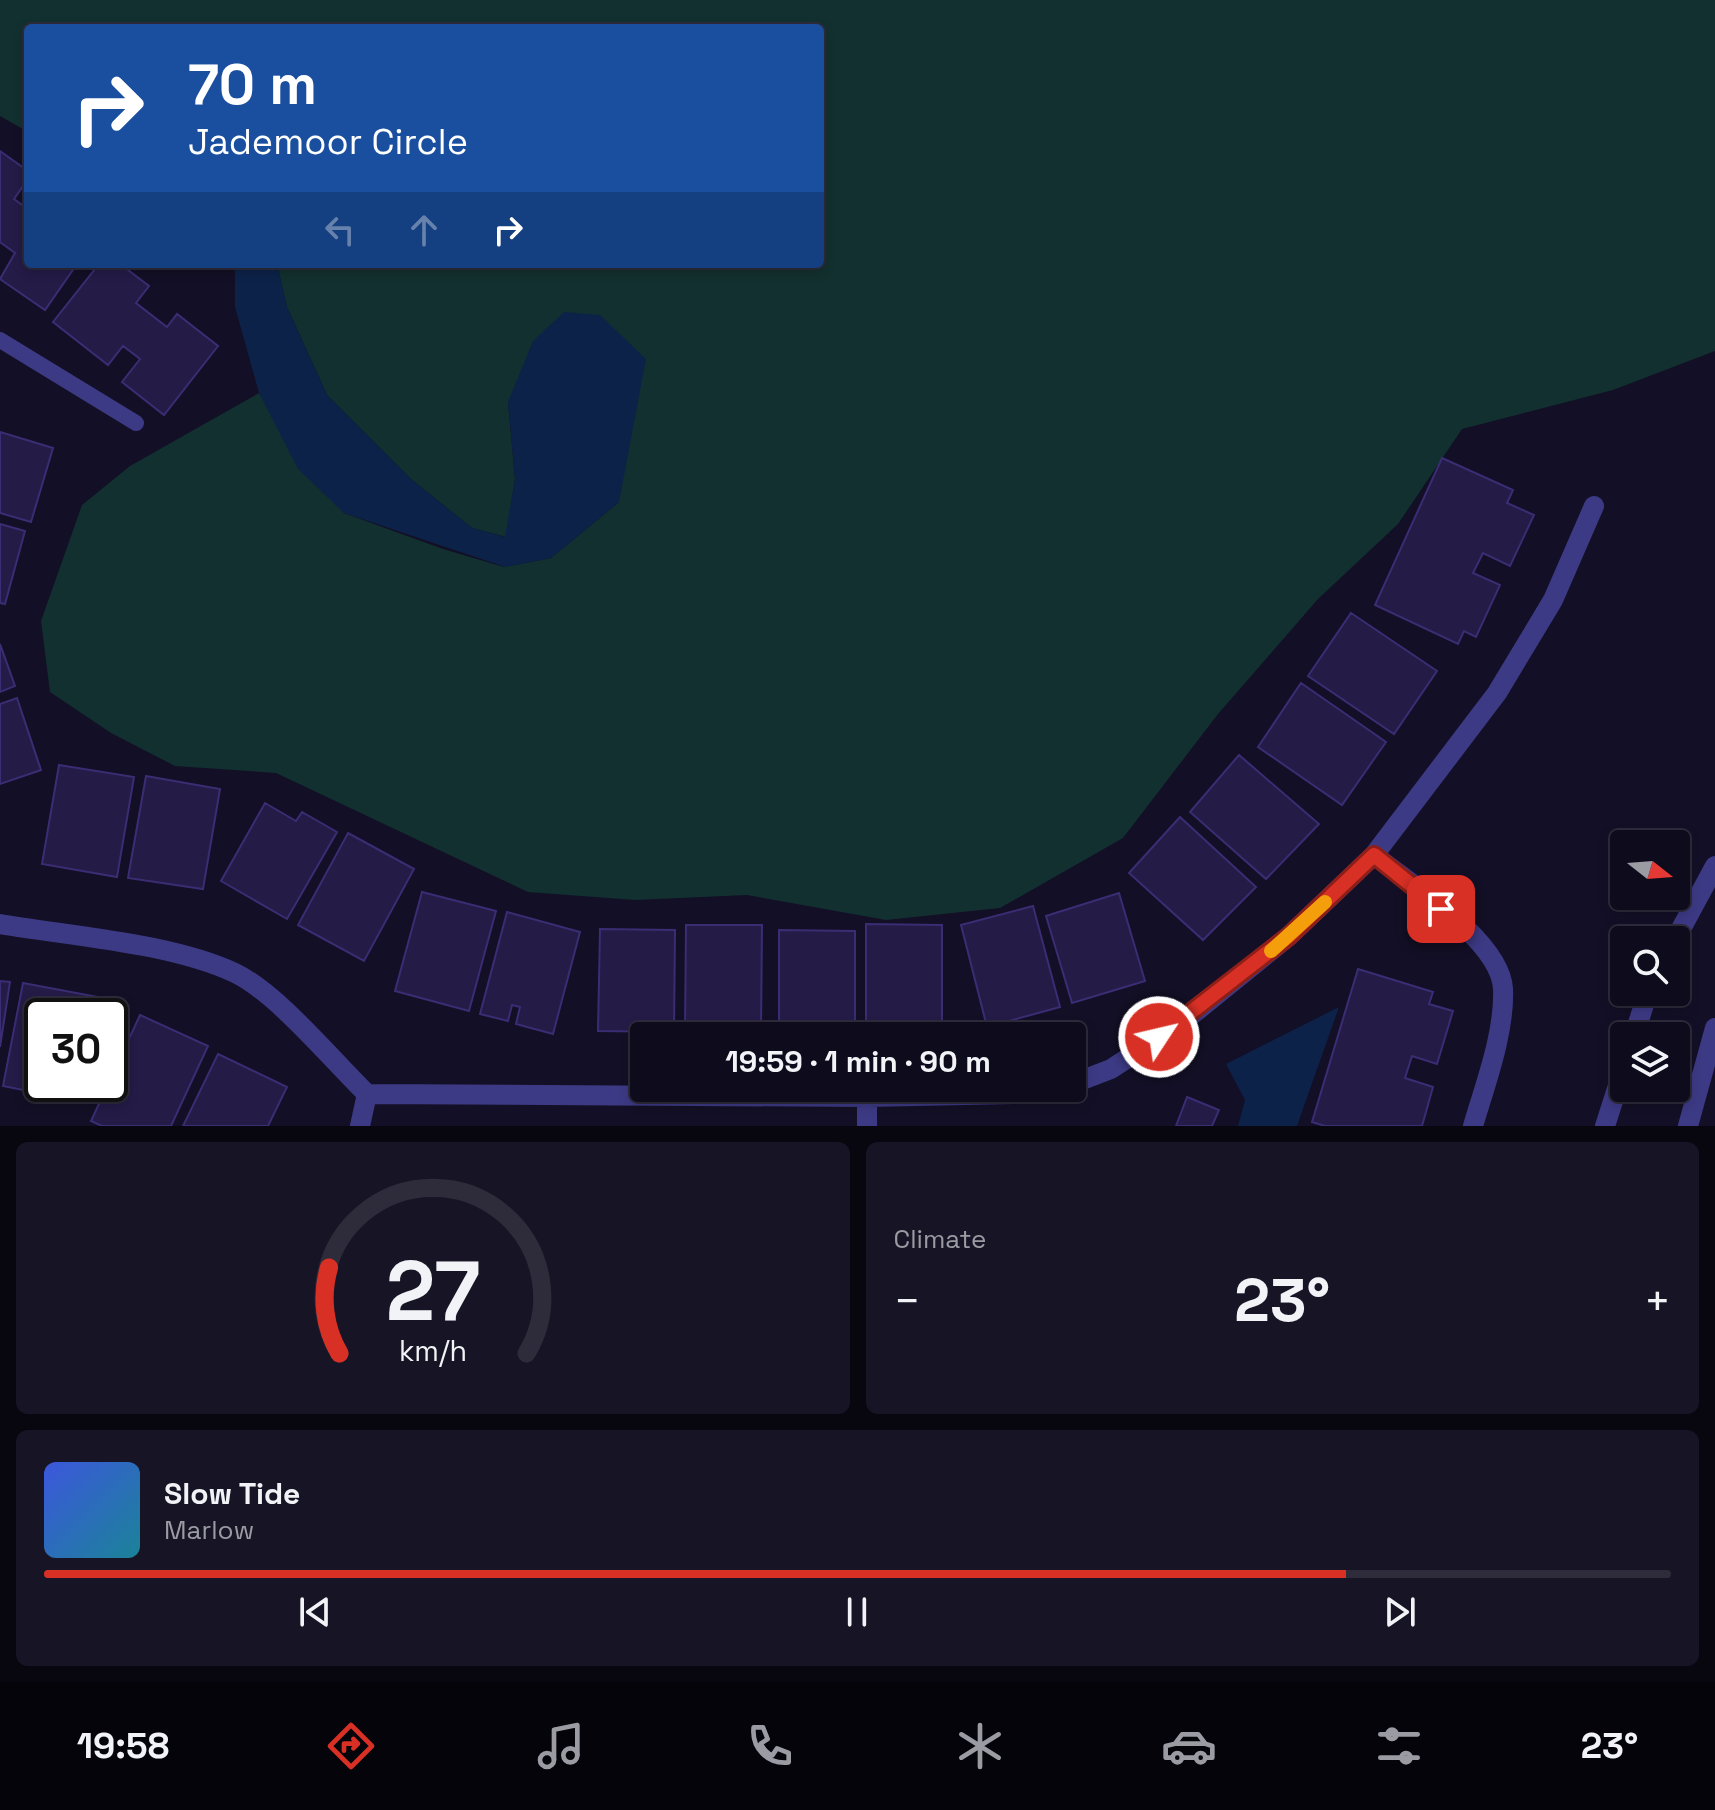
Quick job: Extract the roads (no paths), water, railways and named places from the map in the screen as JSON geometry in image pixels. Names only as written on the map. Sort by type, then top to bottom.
[{"type":"street","points":[[1086,1079],[1111,1069],[1183,1022],[1289,936],[1374,855],[1497,693],[1553,600],[1594,506]]},
{"type":"street","points":[[1374,855],[1464,926],[1496,962],[1503,988],[1493,1060],[1473,1126]]},
{"type":"street","points":[[1683,926],[1715,866]]},
{"type":"street","points":[[0,924],[165,952],[236,974],[269,997],[367,1094],[630,1096]]},
{"type":"street","points":[[1688,1126],[1715,1028]]},
{"type":"street","points":[[360,1126],[367,1094]]},
{"type":"street","points":[[867,1102],[867,1126]]},
{"type":"street","points":[[1605,1126],[1613,1102]]},
{"type":"lane","points":[[0,340],[136,423]]},
{"type":"water","points":[[235,268],[278,268],[287,307],[327,395],[412,480],[472,528],[505,537],[515,479],[508,402],[533,341],[564,312],[600,315],[646,359],[619,502],[551,558],[505,567],[344,513],[298,469],[259,393],[235,307]]},
{"type":"water","points":[[1339,1007],[1297,1126],[1238,1126],[1245,1100],[1226,1064]]}]
